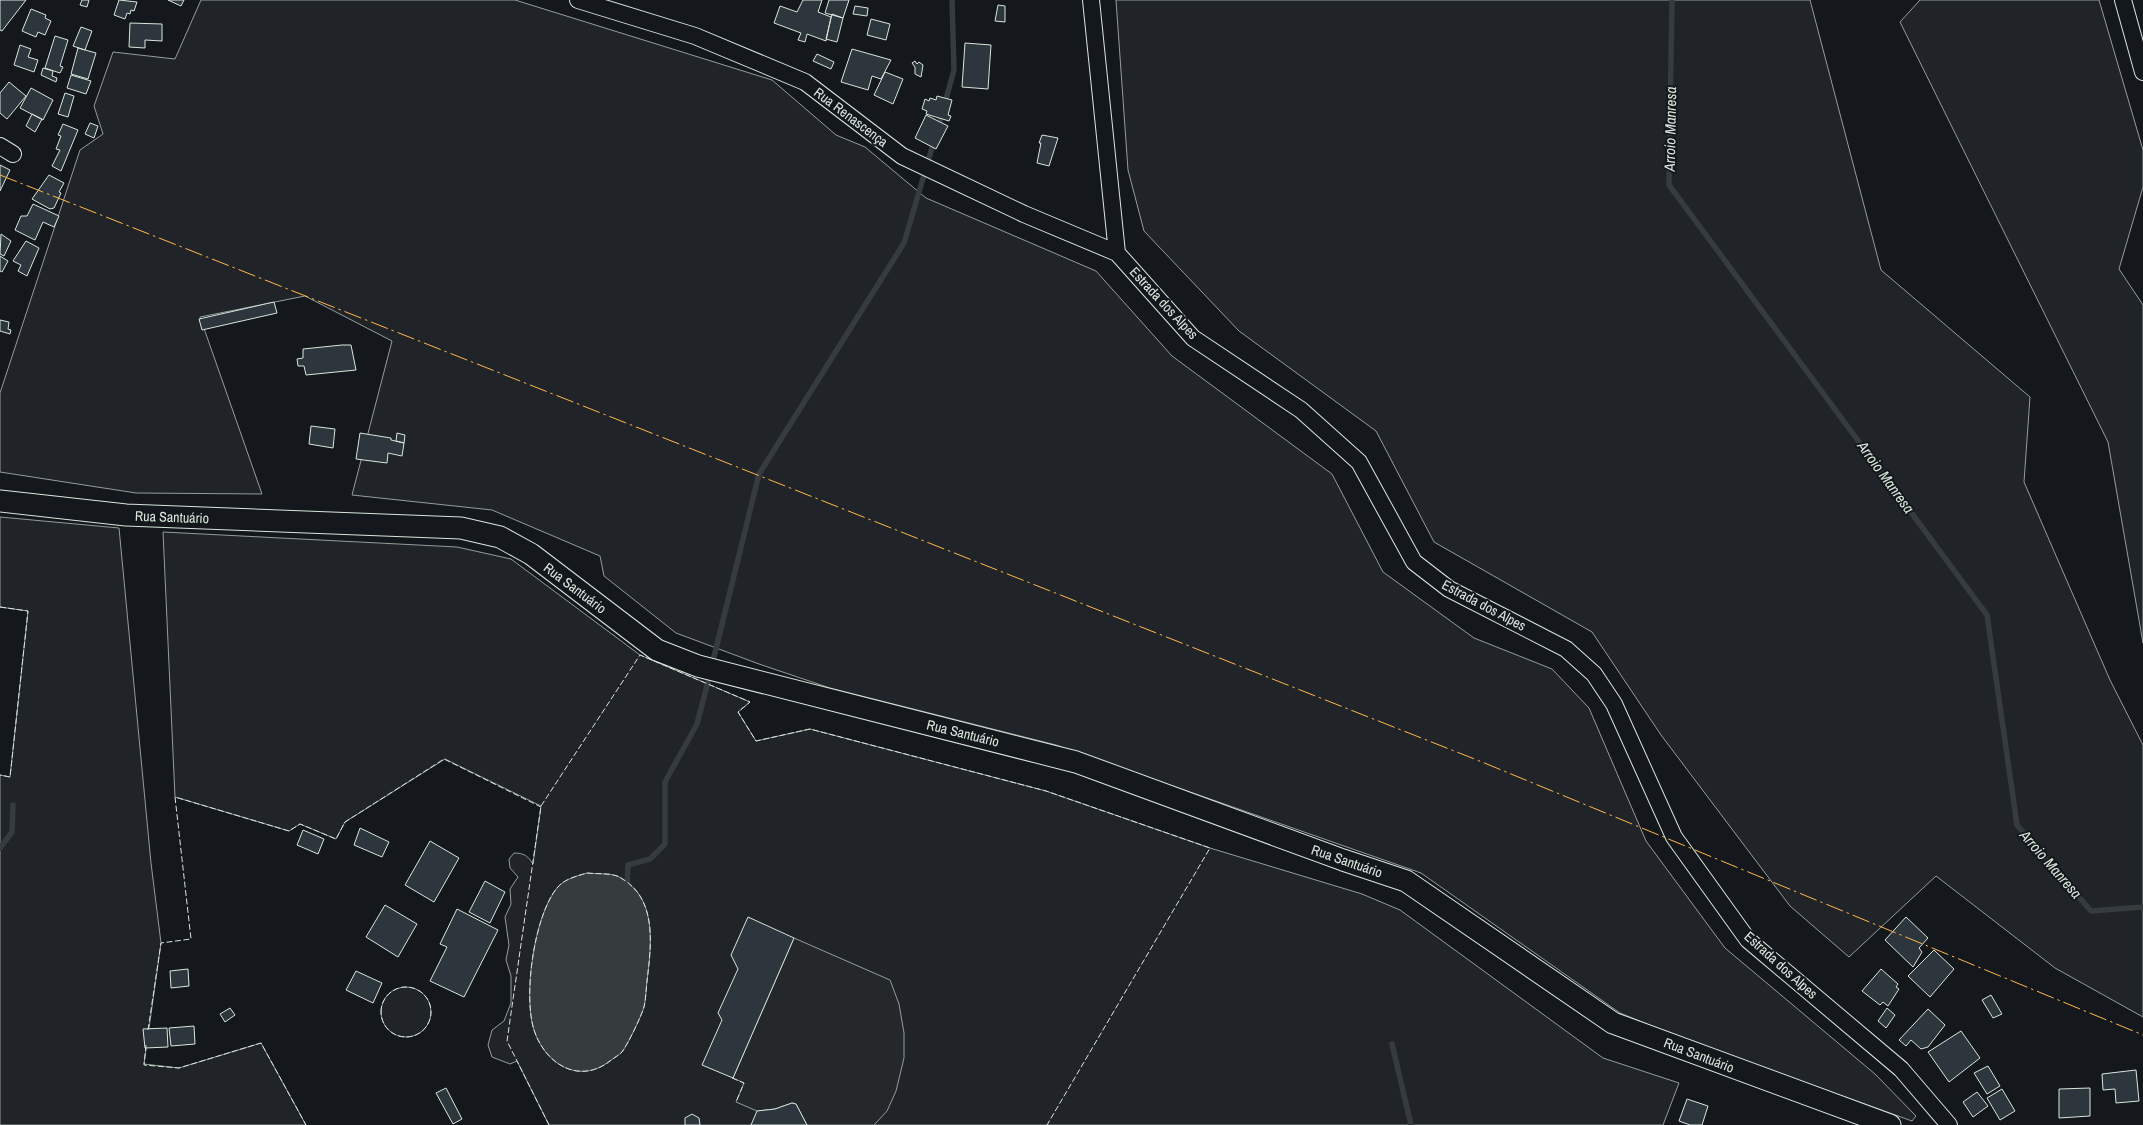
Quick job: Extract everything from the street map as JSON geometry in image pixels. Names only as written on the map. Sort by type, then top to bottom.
[{"type":"street","name":"Rua Renascença","points":[[578,0],[695,36],[805,82],[902,156],[1024,214],[1117,253]]},
{"type":"street","points":[[1091,0],[1117,253]]},
{"type":"street","points":[[2123,0],[2143,72]]},
{"type":"street","name":"Estrada dos Alpes","points":[[1117,253],[1193,338],[1301,410],[1359,462],[1414,562],[1449,589],[1566,648],[1594,674],[1614,704],[1674,837],[1748,940],[1901,1069],[1949,1125]]},
{"type":"street","name":"Rua Santuário","points":[[0,501],[126,515],[461,528],[500,537],[531,554],[656,650],[698,666],[1076,762],[1343,860],[1406,881],[1613,1023],[1890,1125]]},
{"type":"shaded area","points":[[201,0],[515,0],[772,80],[836,135],[865,147],[926,198],[1096,271],[1172,356],[1332,474],[1383,572],[1474,638],[1552,669],[1589,708],[1646,841],[1725,948],[1875,1074],[1916,1116],[1912,1121],[1691,1042],[1620,1013],[1421,873],[1056,745],[830,688],[676,633],[604,576],[600,556],[492,510],[352,495],[392,341],[305,296],[200,317],[262,494],[136,493],[0,472],[0,393],[80,150],[103,134],[94,106],[113,52],[175,59]]},
{"type":"shaded area","points":[[1116,0],[1810,0],[1881,270],[2030,397],[2024,482],[2110,680],[2143,745],[2143,1017],[2055,968],[1936,876],[1849,957],[1790,906],[1661,735],[1592,632],[1434,542],[1376,431],[1239,331],[1144,231],[1128,170]]},
{"type":"shaded area","points":[[1920,0],[2099,0],[2143,150],[2143,187],[2119,269],[2143,305],[2143,643],[2108,442],[1900,22]]},
{"type":"shaded area","points":[[0,517],[119,528],[151,863],[161,943],[144,1064],[179,1068],[261,1043],[306,1125],[0,1125],[0,775],[10,777],[28,611],[0,607]]},
{"type":"shaded area","points":[[163,532],[457,547],[511,559],[640,655],[750,702],[738,712],[756,741],[810,729],[1046,791],[1210,848],[1362,894],[1400,910],[1603,1058],[1679,1083],[1663,1125],[549,1125],[517,1061],[510,1064],[492,1057],[488,1045],[492,1030],[504,1021],[511,1003],[511,976],[506,960],[509,945],[505,917],[511,904],[510,889],[518,877],[510,868],[509,859],[514,853],[523,854],[533,864],[541,806],[445,759],[345,822],[336,839],[300,824],[289,831],[175,797]]},
{"type":"shaded area","points":[[587,873],[617,876],[637,891],[648,914],[650,955],[645,1004],[625,1048],[621,1053],[598,1068],[587,1071],[575,1071],[555,1061],[546,1053],[539,1042],[531,1015],[530,978],[537,936],[549,901],[563,882]]},
{"type":"shaded area","points":[[794,938],[890,980],[899,1004],[904,1033],[904,1058],[896,1091],[887,1111],[874,1125],[807,1125],[796,1104],[792,1103],[775,1109],[757,1111],[736,1102],[744,1083],[733,1078]]},
{"type":"shaded area","points":[[401,987],[411,987],[424,994],[431,1007],[431,1017],[424,1030],[411,1037],[401,1037],[392,1033],[385,1026],[381,1017],[381,1007],[385,998],[392,991]]},
{"type":"building","points":[[0,0],[26,0],[2,31],[0,30]]},
{"type":"building","points":[[82,0],[89,0],[87,7],[80,5]]},
{"type":"building","points":[[119,0],[137,2],[134,11],[131,10],[130,14],[127,13],[125,19],[114,15]]},
{"type":"building","points":[[168,0],[184,0],[181,6]]},
{"type":"building","points":[[803,0],[822,0],[818,12],[831,17],[826,41],[807,34],[805,42],[798,40],[801,33],[774,23],[780,6],[797,12]]},
{"type":"building","points":[[829,0],[849,0],[843,18],[825,13]]},
{"type":"building","points":[[998,5],[1005,6],[1005,22],[995,21]]},
{"type":"building","points":[[855,6],[868,8],[867,16],[853,14]]},
{"type":"building","points":[[31,9],[46,15],[45,18],[51,21],[45,35],[38,32],[36,37],[22,31]]},
{"type":"building","points":[[832,14],[843,18],[837,42],[826,39]]},
{"type":"building","points":[[871,19],[890,24],[886,40],[867,35]]},
{"type":"building","points":[[130,23],[162,24],[162,41],[145,40],[145,48],[129,47]]},
{"type":"building","points":[[81,27],[92,31],[85,50],[73,46]]},
{"type":"building","points":[[55,36],[68,40],[60,66],[63,67],[60,73],[45,68]]},
{"type":"building","points":[[965,43],[991,45],[988,89],[962,87]]},
{"type":"building","points":[[20,45],[31,49],[28,57],[38,60],[34,72],[14,65]]},
{"type":"building","points":[[78,48],[96,53],[88,79],[71,74]]},
{"type":"building","points":[[852,49],[891,60],[881,79],[872,76],[868,90],[841,82]]},
{"type":"building","points":[[817,54],[834,62],[831,69],[813,61]]},
{"type":"building","points":[[915,61],[917,64],[919,62],[923,65],[921,77],[915,74],[915,67],[912,63]]},
{"type":"building","points":[[43,68],[53,71],[52,76],[57,78],[56,82],[41,75]]},
{"type":"building","points":[[885,72],[903,79],[893,104],[874,95]]},
{"type":"building","points":[[71,75],[91,81],[86,94],[67,88]]},
{"type":"building","points":[[9,82],[26,96],[7,119],[0,113],[0,93]]},
{"type":"building","points":[[31,88],[53,100],[43,120],[20,108]]},
{"type":"building","points":[[65,93],[74,96],[68,117],[58,114]]},
{"type":"building","points":[[937,96],[952,100],[948,115],[951,116],[949,121],[926,114],[927,111],[922,109],[925,99],[929,101],[930,98],[936,100]]},
{"type":"building","points":[[32,114],[42,119],[35,132],[26,126]]},
{"type":"building","points":[[926,115],[948,126],[936,149],[915,138]]},
{"type":"building","points":[[90,123],[98,126],[94,138],[85,134]]},
{"type":"building","points":[[63,124],[78,130],[61,171],[52,166],[60,150],[56,149],[61,136],[58,135]]},
{"type":"building","points":[[1042,135],[1058,138],[1049,166],[1037,163],[1041,143],[1039,143]]},
{"type":"building","points":[[0,165],[10,170],[0,191]]},
{"type":"building","points":[[49,175],[64,183],[54,208],[50,209],[32,199]]},
{"type":"building","points":[[33,204],[59,216],[54,227],[43,222],[35,240],[15,230],[21,216],[27,216]]},
{"type":"building","points":[[1,234],[11,241],[4,256],[0,254]]},
{"type":"building","points":[[26,241],[39,248],[27,276],[18,271],[21,265],[13,261]]},
{"type":"building","points":[[0,256],[8,261],[2,272],[0,271]]},
{"type":"building","points":[[274,302],[277,313],[202,330],[199,319]]},
{"type":"building","points":[[0,320],[9,322],[8,329],[11,330],[10,334],[0,331]]},
{"type":"building","points":[[351,345],[356,370],[306,375],[304,366],[298,366],[297,359],[303,358],[303,349]]},
{"type":"building","points":[[311,426],[335,429],[333,448],[309,444]]},
{"type":"building","points":[[360,433],[391,438],[391,440],[404,443],[402,456],[388,453],[387,463],[356,459]]},
{"type":"building","points":[[397,433],[405,435],[404,443],[396,441]]},
{"type":"building","points":[[360,828],[389,842],[382,857],[354,845]]},
{"type":"building","points":[[303,830],[324,839],[318,854],[297,845]]},
{"type":"building","points":[[430,841],[459,858],[434,902],[405,885]]},
{"type":"building","points":[[485,881],[505,892],[490,923],[469,912]]},
{"type":"building","points":[[385,905],[417,924],[398,957],[366,937]]},
{"type":"building","points":[[457,909],[498,930],[464,997],[430,981],[447,947],[440,944]]},
{"type":"building","points":[[748,917],[794,938],[733,1078],[702,1065],[722,1020],[718,1013],[738,969],[731,955]]},
{"type":"building","points":[[1906,917],[1928,938],[1919,948],[1922,952],[1913,967],[1885,940]]},
{"type":"building","points":[[1934,950],[1954,969],[1930,997],[1908,976]]},
{"type":"building","points":[[188,969],[189,986],[171,988],[170,971]]},
{"type":"building","points":[[1881,969],[1898,984],[1896,987],[1899,989],[1888,1006],[1883,1002],[1880,1005],[1862,991]]},
{"type":"building","points":[[356,971],[382,983],[373,1003],[346,990]]},
{"type":"building","points":[[1991,995],[2002,1014],[1993,1018],[1982,1000]]},
{"type":"building","points":[[230,1008],[235,1015],[225,1022],[220,1014]]},
{"type":"building","points":[[1887,1008],[1895,1015],[1886,1028],[1878,1021]]},
{"type":"building","points":[[1928,1009],[1945,1025],[1928,1047],[1921,1049],[1911,1040],[1906,1046],[1899,1040]]},
{"type":"building","points":[[194,1026],[195,1044],[171,1046],[169,1028]]},
{"type":"building","points":[[167,1028],[168,1047],[145,1048],[143,1029]]},
{"type":"building","points":[[1961,1031],[1980,1058],[1949,1082],[1928,1052]]},
{"type":"building","points":[[1988,1066],[2000,1086],[1987,1094],[1974,1073]]},
{"type":"building","points":[[2136,1070],[2139,1101],[2116,1103],[2115,1089],[2103,1090],[2102,1074]]},
{"type":"building","points":[[446,1088],[462,1119],[453,1124],[436,1093]]},
{"type":"building","points":[[2090,1088],[2090,1116],[2059,1118],[2059,1089]]},
{"type":"building","points":[[2002,1089],[2015,1111],[2000,1120],[1987,1098]]},
{"type":"building","points":[[1977,1092],[1988,1106],[1973,1117],[1963,1102]]},
{"type":"building","points":[[1687,1099],[1708,1106],[1702,1125],[1690,1125],[1679,1121]]},
{"type":"building","points":[[792,1103],[796,1104],[807,1125],[751,1125],[757,1111],[775,1109]]},
{"type":"building","points":[[692,1114],[699,1118],[700,1125],[685,1125],[685,1118]]},
{"type":"waterway","points":[[938,128],[954,70],[952,0]]},
{"type":"waterway","name":"Arroio Manresa","points":[[1672,0],[1669,185],[1987,615],[2017,825],[2091,911],[2143,907]]},
{"type":"waterway","points":[[712,665],[759,474],[904,243],[934,141]]},
{"type":"waterway","points":[[627,889],[628,865],[650,859],[665,844],[665,782],[697,724],[710,674]]},
{"type":"waterway","points":[[0,848],[12,832],[13,805]]},
{"type":"waterway","points":[[1392,1044],[1411,1125]]},
{"type":"fence","points":[[0,607],[28,611],[10,777],[0,775]]},
{"type":"fence","points":[[549,1125],[507,1041],[541,806],[640,655],[750,702],[738,712],[756,741],[810,729],[1046,791],[1210,848],[1047,1125]]},
{"type":"fence","points":[[148,1030],[161,943],[191,939],[175,797],[289,831],[300,824],[336,839],[345,822],[444,759],[541,807]]},
{"type":"fence","points":[[587,873],[617,876],[637,891],[648,914],[650,955],[645,1004],[625,1048],[621,1053],[598,1068],[587,1071],[575,1071],[555,1061],[546,1053],[539,1042],[531,1015],[530,978],[537,936],[549,901],[563,882],[587,873]]},
{"type":"fence","points":[[401,987],[411,987],[424,994],[431,1007],[431,1012],[431,1017],[424,1030],[411,1037],[401,1037],[392,1033],[385,1026],[381,1017],[381,1007],[385,998],[392,991],[401,987]]},
{"type":"fence","points":[[146,1045],[144,1065],[179,1068],[261,1043],[306,1125]]},
{"type":"fence","points":[[732,1078],[744,1083],[736,1102]]},
{"type":"power","points":[[0,175],[1482,762],[2143,1035]]}]
